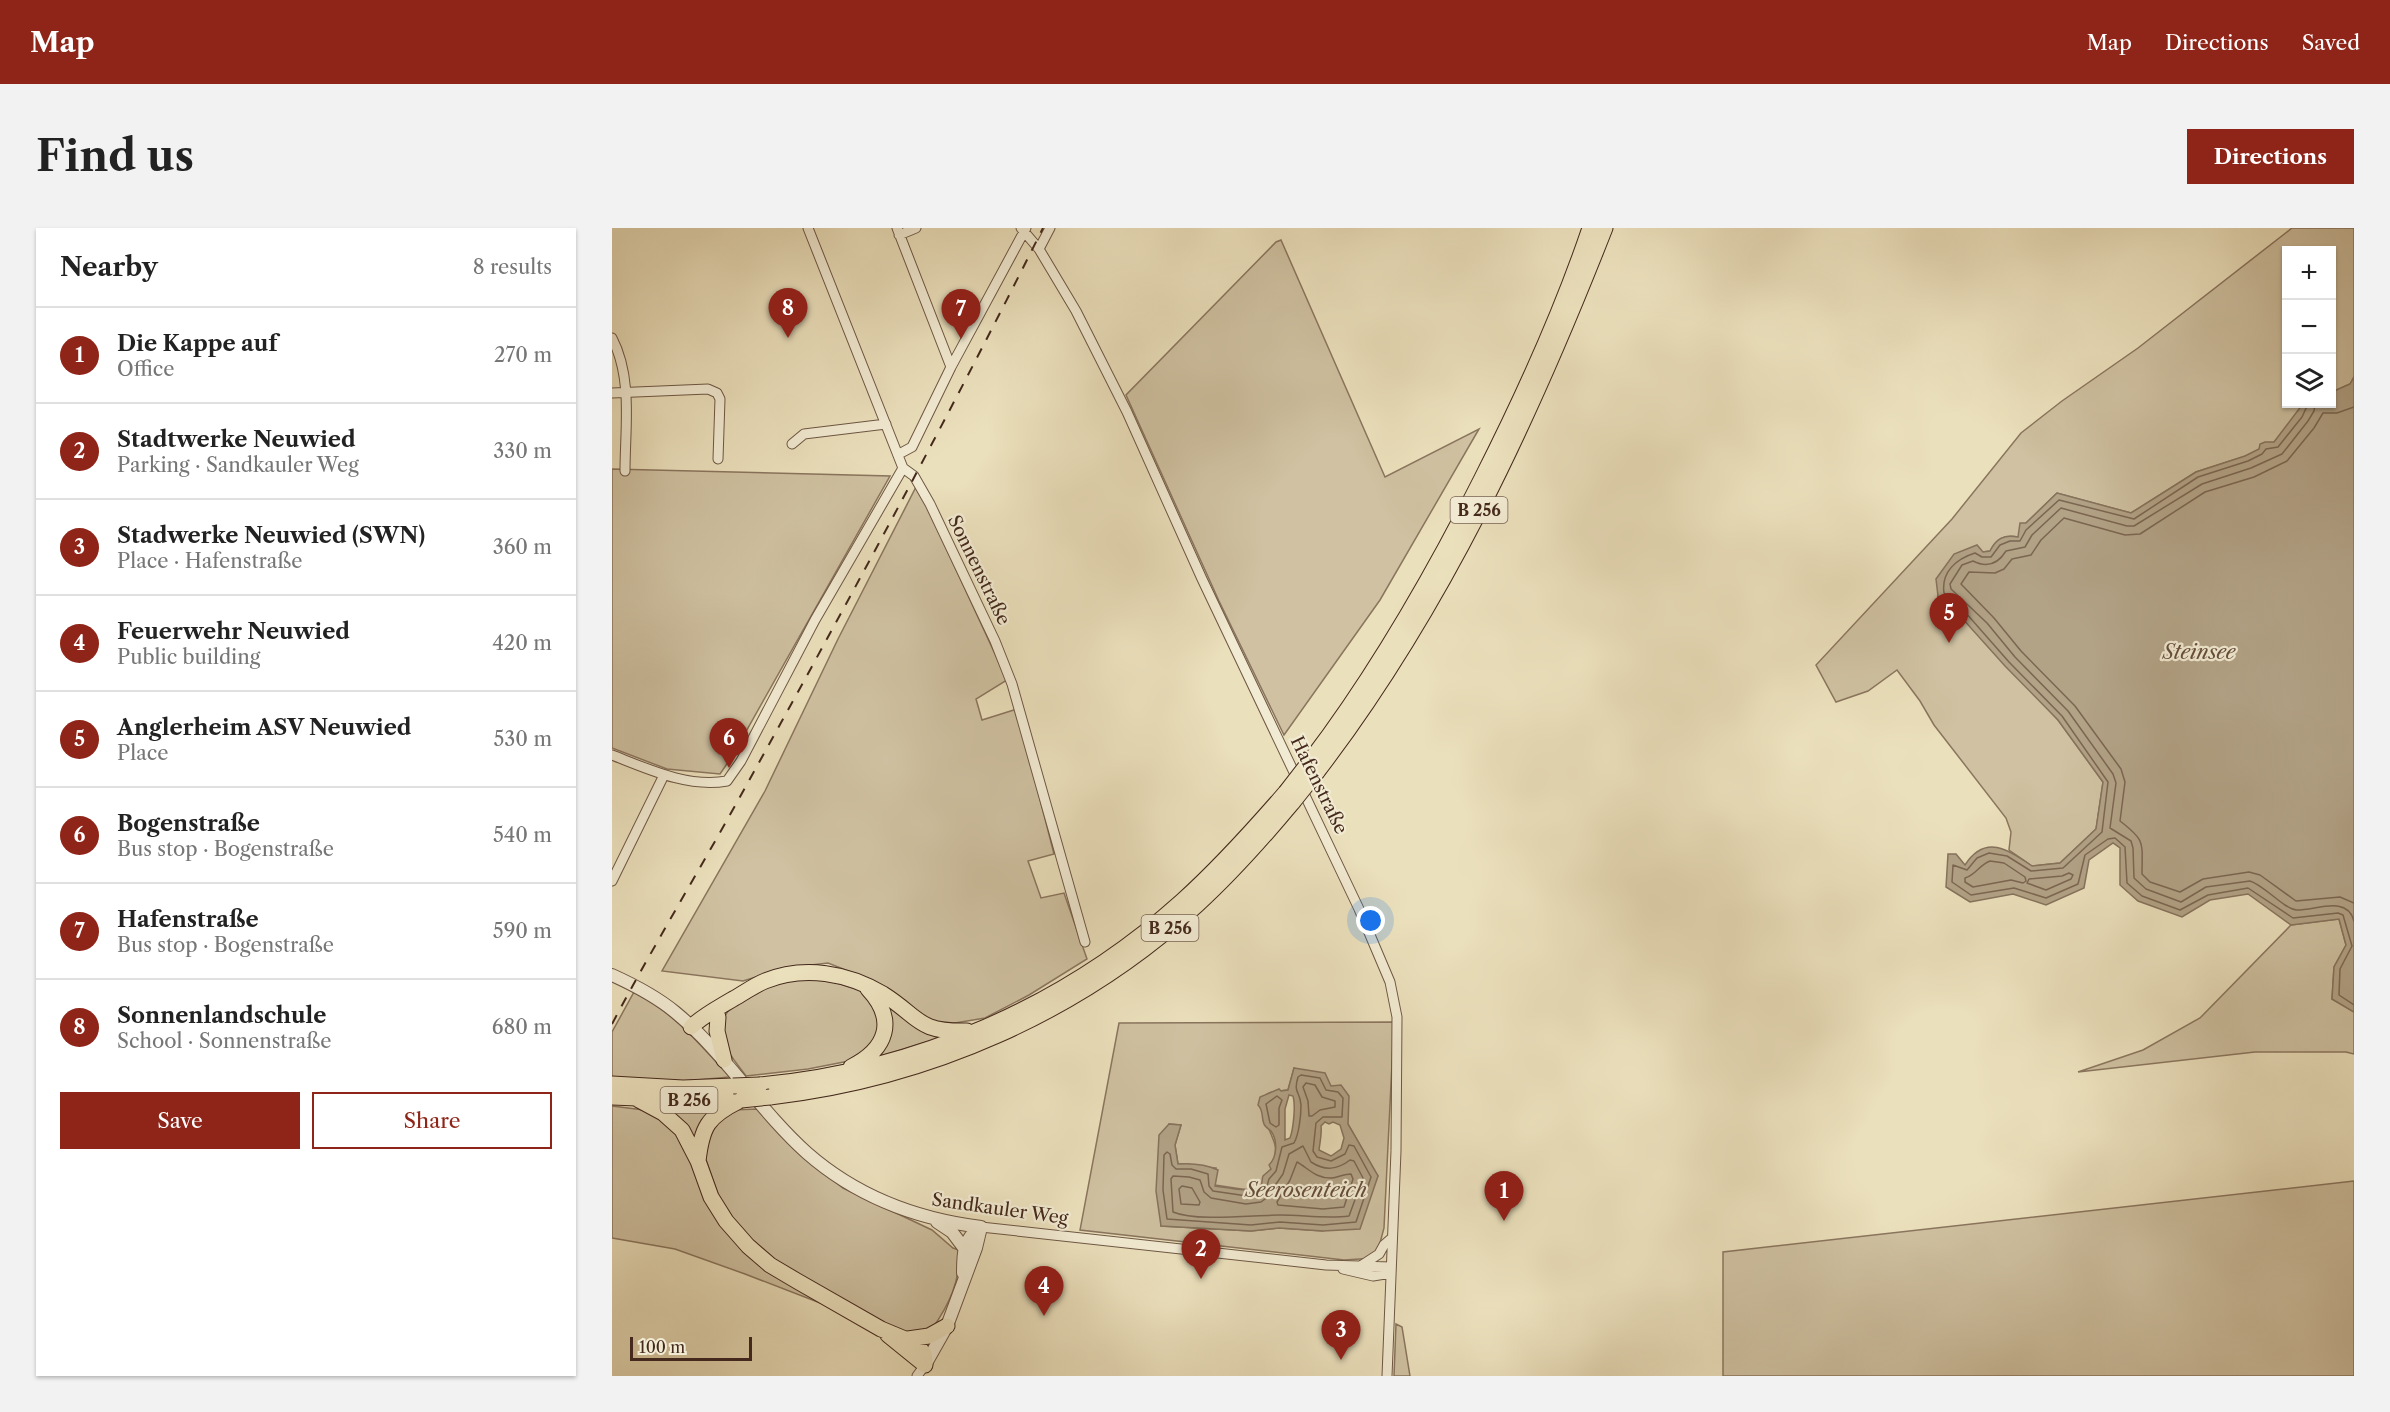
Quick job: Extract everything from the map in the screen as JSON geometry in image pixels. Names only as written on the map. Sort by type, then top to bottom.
[{"type":"highway","name":"B 256","points":[[1313,767],[1387,649],[1461,519],[1533,372],[1590,228]]},
{"type":"highway","name":"B 256","points":[[615,1091],[683,1088],[770,1097],[846,1085],[918,1066],[994,1038],[1069,1000],[1145,948],[1197,905],[1240,863],[1313,767],[1359,715],[1394,661],[1473,523],[1545,376],[1605,228]]},
{"type":"highway","name":"B 256","points":[[615,1091],[637,1099],[737,1093],[760,1085],[834,1075],[893,1061],[976,1031],[1023,1010],[1066,986],[1144,932],[1183,900],[1289,797]]},
{"type":"highway","points":[[691,1027],[762,982],[793,974],[816,973],[837,975],[866,986],[885,996],[925,1026],[939,1030],[976,1031]]},
{"type":"highway","points":[[834,1075],[867,1058],[874,1052],[883,1037],[885,1023],[881,1007],[866,986]]},
{"type":"highway","points":[[691,1027],[703,1028],[718,1017],[733,999]]},
{"type":"highway","points":[[718,1017],[717,1031],[724,1060]]},
{"type":"highway","points":[[698,1161],[700,1139],[707,1124],[737,1093]]},
{"type":"highway","points":[[637,1099],[663,1113],[677,1124],[687,1137],[718,1209],[736,1234],[781,1272],[881,1329],[908,1339],[922,1350],[921,1371]]},
{"type":"highway","points":[[908,1339],[929,1336],[947,1326]]},
{"type":"highway","points":[[881,1329],[921,1371]]},
{"type":"street","name":"Sonnenstraße","points":[[808,228],[903,468],[914,476],[930,504],[995,641],[1018,703],[1085,942]]},
{"type":"street","points":[[916,228],[898,231],[951,367]]},
{"type":"street","points":[[1039,249],[1050,228]]},
{"type":"street","points":[[899,454],[912,447],[1023,230]]},
{"type":"street","name":"Hafenstraße","points":[[1023,230],[1039,249],[1077,311],[1127,412],[1202,579],[1359,909],[1390,982],[1397,1017],[1396,1151],[1387,1376]]},
{"type":"street","points":[[612,338],[622,362],[626,393],[625,471]]},
{"type":"street","points":[[612,393],[708,389],[717,393],[720,399],[718,459]]},
{"type":"street","points":[[792,444],[804,434],[886,424]]},
{"type":"street","points":[[612,755],[664,775],[712,784],[727,781],[741,761],[815,620],[903,468]]},
{"type":"street","points":[[612,881],[664,775]]},
{"type":"street","name":"Sandkauler Weg","points":[[612,975],[659,1000],[691,1027],[724,1060],[789,1135],[821,1165],[884,1202],[932,1219],[981,1227],[1326,1265],[1362,1265],[1391,1270]]},
{"type":"street","points":[[932,1219],[952,1232],[964,1248]]},
{"type":"street","points":[[963,1280],[964,1248],[971,1233],[981,1227]]},
{"type":"street","points":[[921,1371],[947,1326],[976,1248],[981,1227]]},
{"type":"street","points":[[1362,1265],[1379,1254],[1392,1238]]},
{"type":"street","name":"Sandkauler Weg","points":[[1326,1265],[1373,1276],[1391,1270]]},
{"type":"shaded area","points":[[2292,228],[2354,228],[2354,377],[2350,384],[2336,390],[2336,246],[2282,246],[2282,408],[2301,408],[2275,442],[2246,456],[2196,472],[2131,513],[2057,493],[2026,523],[2018,537],[2005,537],[1995,543],[1990,551],[1983,552],[1938,596],[1953,608],[2058,720],[2103,782],[2096,829],[2060,863],[2032,866],[2009,850],[2011,832],[2006,818],[1934,725],[1897,670],[1868,691],[1836,702],[1816,665],[1952,519],[2021,433],[2138,348]]},
{"type":"shaded area","points":[[1281,240],[1385,477],[1479,429],[1380,600],[1284,735],[1219,601],[1126,395],[1276,242]]},
{"type":"shaded area","points":[[612,469],[890,476],[720,774],[667,769],[612,748]]},
{"type":"shaded area","points":[[917,485],[1007,680],[976,699],[982,720],[1017,709],[1054,854],[1028,861],[1041,898],[1064,893],[1087,959],[1029,995],[985,1018],[943,1025],[912,1012],[861,976],[828,963],[786,968],[743,981],[662,971],[765,791],[838,639]]},
{"type":"shaded area","points":[[2339,919],[2346,945],[2334,967],[2332,999],[2354,1012],[2354,1054],[2346,1052],[2255,1052],[2078,1072],[2143,1050],[2200,1018],[2291,925]]},
{"type":"shaded area","points":[[821,978],[862,991],[880,1016],[877,1042],[854,1060],[808,1069],[746,1076],[730,1055],[723,1041],[721,1029],[730,1008],[750,993],[773,983],[789,979]]},
{"type":"shaded area","points":[[634,992],[674,1019],[730,1077],[684,1081],[612,1077],[612,1032]]},
{"type":"shaded area","points":[[879,998],[949,1035],[871,1059],[877,1054]]},
{"type":"shaded area","points":[[1394,1022],[1384,1228],[1376,1258],[1344,1260],[1080,1230],[1119,1023]],"holes":[[[1294,1068],[1331,1086],[1348,1124],[1378,1176],[1323,1231],[1279,1228],[1251,1231],[1161,1226],[1169,1124],[1181,1125],[1175,1145],[1178,1164],[1216,1168],[1215,1185],[1248,1190],[1258,1189],[1271,1168],[1276,1150],[1262,1110],[1264,1097],[1271,1092],[1288,1090]]]},
{"type":"shaded area","points":[[612,1106],[644,1110],[675,1127],[716,1215],[828,1306],[675,1249],[612,1238]]},
{"type":"shaded area","points":[[659,1107],[718,1108],[697,1140]]},
{"type":"shaded area","points":[[758,1109],[800,1154],[843,1188],[932,1230],[953,1248],[959,1250],[958,1272],[953,1292],[932,1329],[907,1336],[795,1274],[753,1244],[721,1203],[704,1154],[711,1127],[732,1110]]},
{"type":"shaded area","points":[[2354,1181],[2354,1376],[1723,1376],[1723,1252]]},
{"type":"shaded area","points":[[1396,1324],[1402,1327],[1410,1376],[1394,1376]]},
{"type":"water","name":"Steinsee","points":[[2354,377],[2354,1012],[2332,999],[2334,967],[2346,945],[2339,919],[2291,925],[2248,894],[2210,900],[2182,917],[2138,901],[2120,885],[2120,848],[2113,843],[2089,860],[2084,888],[2046,905],[2013,894],[1970,902],[1946,887],[1948,854],[1956,854],[1965,865],[1973,855],[1989,847],[2006,850],[2032,866],[2060,863],[2096,829],[2103,782],[2058,720],[1953,608],[1938,596],[1936,579],[1954,554],[1977,545],[1983,552],[1990,551],[2001,538],[2018,537],[2020,523],[2026,523],[2057,493],[2131,513],[2196,472],[2245,456],[2259,449],[2260,444],[2265,442],[2274,442],[2300,408],[2336,408],[2336,390],[2350,384]]},
{"type":"water","name":"Seerosenteich","points":[[1294,1068],[1325,1073],[1331,1086],[1341,1085],[1349,1096],[1348,1124],[1378,1176],[1360,1229],[1323,1231],[1279,1228],[1251,1231],[1161,1226],[1156,1191],[1159,1135],[1169,1124],[1181,1125],[1175,1145],[1178,1164],[1199,1165],[1218,1170],[1215,1186],[1253,1190],[1261,1185],[1263,1176],[1271,1169],[1269,1165],[1276,1149],[1275,1139],[1263,1121],[1258,1105],[1260,1097],[1279,1089],[1288,1090]],"holes":[[[1289,1095],[1293,1096],[1294,1118],[1290,1138],[1285,1140],[1285,1109]],[[1325,1122],[1340,1125],[1344,1138],[1341,1149],[1331,1156],[1319,1150],[1321,1126]]]},
{"type":"railway","points":[[612,1024],[860,578],[935,439],[1043,228]]},
{"type":"place","name":"Sonnenlandschule","points":[[788,338]]},
{"type":"place","name":"Hafenstraße","points":[[961,339]]},
{"type":"place","name":"Anglerheim ASV Neuwied","points":[[1949,643]]},
{"type":"place","name":"Bogenstraße","points":[[729,768]]},
{"type":"place","name":"Die Kappe auf","points":[[1504,1221]]},
{"type":"place","name":"Stadtwerke Neuwied","points":[[1201,1279]]},
{"type":"place","name":"Feuerwehr Neuwied","points":[[1044,1316]]},
{"type":"place","name":"Stadwerke Neuwied (SWN)","points":[[1341,1360]]}]
